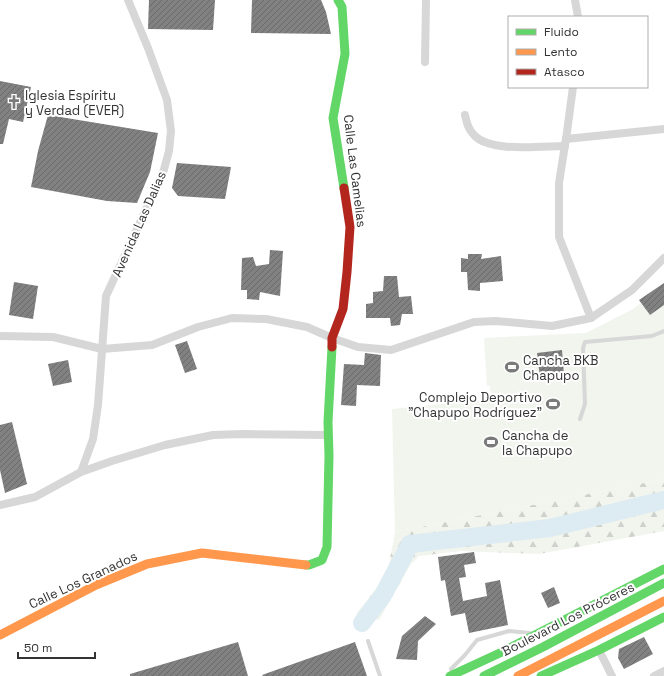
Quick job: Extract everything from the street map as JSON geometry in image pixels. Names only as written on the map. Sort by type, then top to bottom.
[{"type":"main road","name":"Calle Las Camelias","points":[[322,560],[327,547],[328,435],[332,338],[343,309],[350,227],[333,118],[345,54],[342,7],[338,0]]},
{"type":"main road","name":"Calle Los Granados","points":[[0,635],[96,585],[147,564],[202,553],[309,565],[322,560]]},
{"type":"main road","points":[[450,676],[502,652],[664,569]]},
{"type":"main road","name":"Boulevard Los Próceres","points":[[484,676],[664,584]]},
{"type":"main road","points":[[518,676],[664,601]]},
{"type":"main road","points":[[541,676],[599,650],[664,617]]},
{"type":"main road","points":[[536,634],[543,647]]},
{"type":"street","name":"Avenida Las Dalias","points":[[81,472],[93,439],[98,405],[106,296],[163,173],[169,151],[171,131],[167,100],[128,0]]},
{"type":"street","points":[[425,62],[426,0]]},
{"type":"street","points":[[575,0],[578,16]]},
{"type":"street","points":[[572,88],[566,143],[559,183],[560,237],[591,318]]},
{"type":"street","points":[[465,115],[468,126],[474,136],[485,143],[513,148],[566,143],[664,129]]},
{"type":"street","points":[[0,336],[52,336],[102,349],[152,345],[198,327],[232,318],[266,319],[307,327],[358,347],[391,350],[474,322],[496,321],[552,326],[591,318],[632,290],[664,258]]},
{"type":"street","points":[[0,505],[35,497],[81,472],[101,464],[165,445],[213,436],[243,434],[328,435]]},
{"type":"street","points":[[88,452],[101,464]]},
{"type":"street","points":[[599,650],[612,676]]},
{"type":"street","points":[[654,676],[664,671]]},
{"type":"lane","points":[[580,419],[585,404],[583,348],[585,342],[652,336],[664,331]]},
{"type":"lane","points":[[445,676],[477,640],[510,631],[536,634]]},
{"type":"lane","points":[[368,641],[380,676]]},
{"type":"green space","name":"Complejo Deportivo \"Chapupo Rodríguez\"","points":[[664,286],[664,479],[395,532],[392,409],[491,399],[490,386],[487,386],[484,338],[586,333],[633,309]]},
{"type":"green space","points":[[664,479],[664,531],[539,554],[461,551],[419,556],[411,564],[379,620],[356,614],[387,575],[395,532]]},
{"type":"building","points":[[149,0],[215,0],[213,30],[148,29]]},
{"type":"building","points":[[252,0],[321,0],[326,12],[331,34],[251,33]]},
{"type":"building","name":"Iglesia Espíritu y Verdad (EVER)","points":[[0,81],[31,87],[23,122],[9,119],[3,144],[0,144]]},
{"type":"building","points":[[48,115],[158,133],[150,172],[137,203],[107,201],[31,187],[38,151]]},
{"type":"building","points":[[177,163],[231,167],[225,199],[178,196],[172,188]]},
{"type":"building","points":[[270,250],[283,251],[280,296],[260,292],[259,300],[247,299],[247,290],[241,290],[242,258],[253,257],[256,266],[269,264]]},
{"type":"building","points":[[468,254],[482,254],[481,259],[501,256],[503,281],[480,283],[480,291],[468,290],[467,272],[461,272],[461,258],[468,259]]},
{"type":"building","points":[[384,276],[397,276],[399,297],[411,296],[413,314],[402,314],[400,325],[391,326],[390,318],[366,318],[366,304],[373,303],[373,292],[383,291]]},
{"type":"building","points":[[14,282],[38,286],[33,319],[9,315]]},
{"type":"building","points":[[664,283],[664,305],[650,315],[639,300]]},
{"type":"building","points":[[187,341],[197,369],[185,373],[175,345]]},
{"type":"building","points":[[562,350],[564,375],[540,378],[537,353]]},
{"type":"building","points":[[365,353],[381,355],[380,386],[357,385],[356,406],[341,405],[344,364],[364,365]]},
{"type":"building","points":[[68,360],[72,382],[53,386],[48,364]]},
{"type":"building","points":[[12,422],[27,484],[5,493],[0,470],[0,425]]},
{"type":"building","points":[[474,552],[476,563],[464,565],[466,577],[459,578],[463,601],[487,596],[485,583],[500,580],[508,625],[469,633],[465,613],[451,616],[445,580],[441,581],[438,557]]},
{"type":"building","points":[[554,587],[560,603],[548,608],[541,593]]},
{"type":"building","points":[[425,616],[436,624],[418,641],[417,660],[396,659],[402,636]]},
{"type":"building","points":[[644,637],[653,654],[624,669],[618,658],[619,649]]},
{"type":"building","points":[[238,642],[248,676],[130,676],[130,674]]},
{"type":"building","points":[[355,642],[367,676],[262,675]]},
{"type":"waterway","points":[[362,623],[383,595],[410,544],[550,528],[664,500]]},
{"type":"traffic: fast","points":[[338,0],[342,7],[345,54],[333,118],[344,188]]},
{"type":"traffic: fast","points":[[306,565],[322,560],[327,547],[329,456],[328,422],[332,347]]},
{"type":"traffic: fast","points":[[450,676],[502,652],[664,569]]},
{"type":"traffic: fast","points":[[484,676],[543,647],[664,583]]},
{"type":"traffic: fast","points":[[541,676],[599,650],[664,617]]},
{"type":"traffic: slow","points":[[0,635],[96,585],[147,564],[202,553],[306,565]]},
{"type":"traffic: slow","points":[[518,676],[664,601]]},
{"type":"traffic: jam","points":[[332,347],[332,338],[343,309],[347,272],[350,227],[344,188]]},
{"type":"place","name":"Iglesia Espíritu y Verdad (EVER)","points":[[14,102]]},
{"type":"place","name":"Cancha BKB Chapupo","points":[[512,367]]},
{"type":"place","name":"Complejo Deportivo \"Chapupo Rodríguez\"","points":[[553,404]]},
{"type":"place","name":"Cancha de la Chapupo","points":[[491,442]]}]
